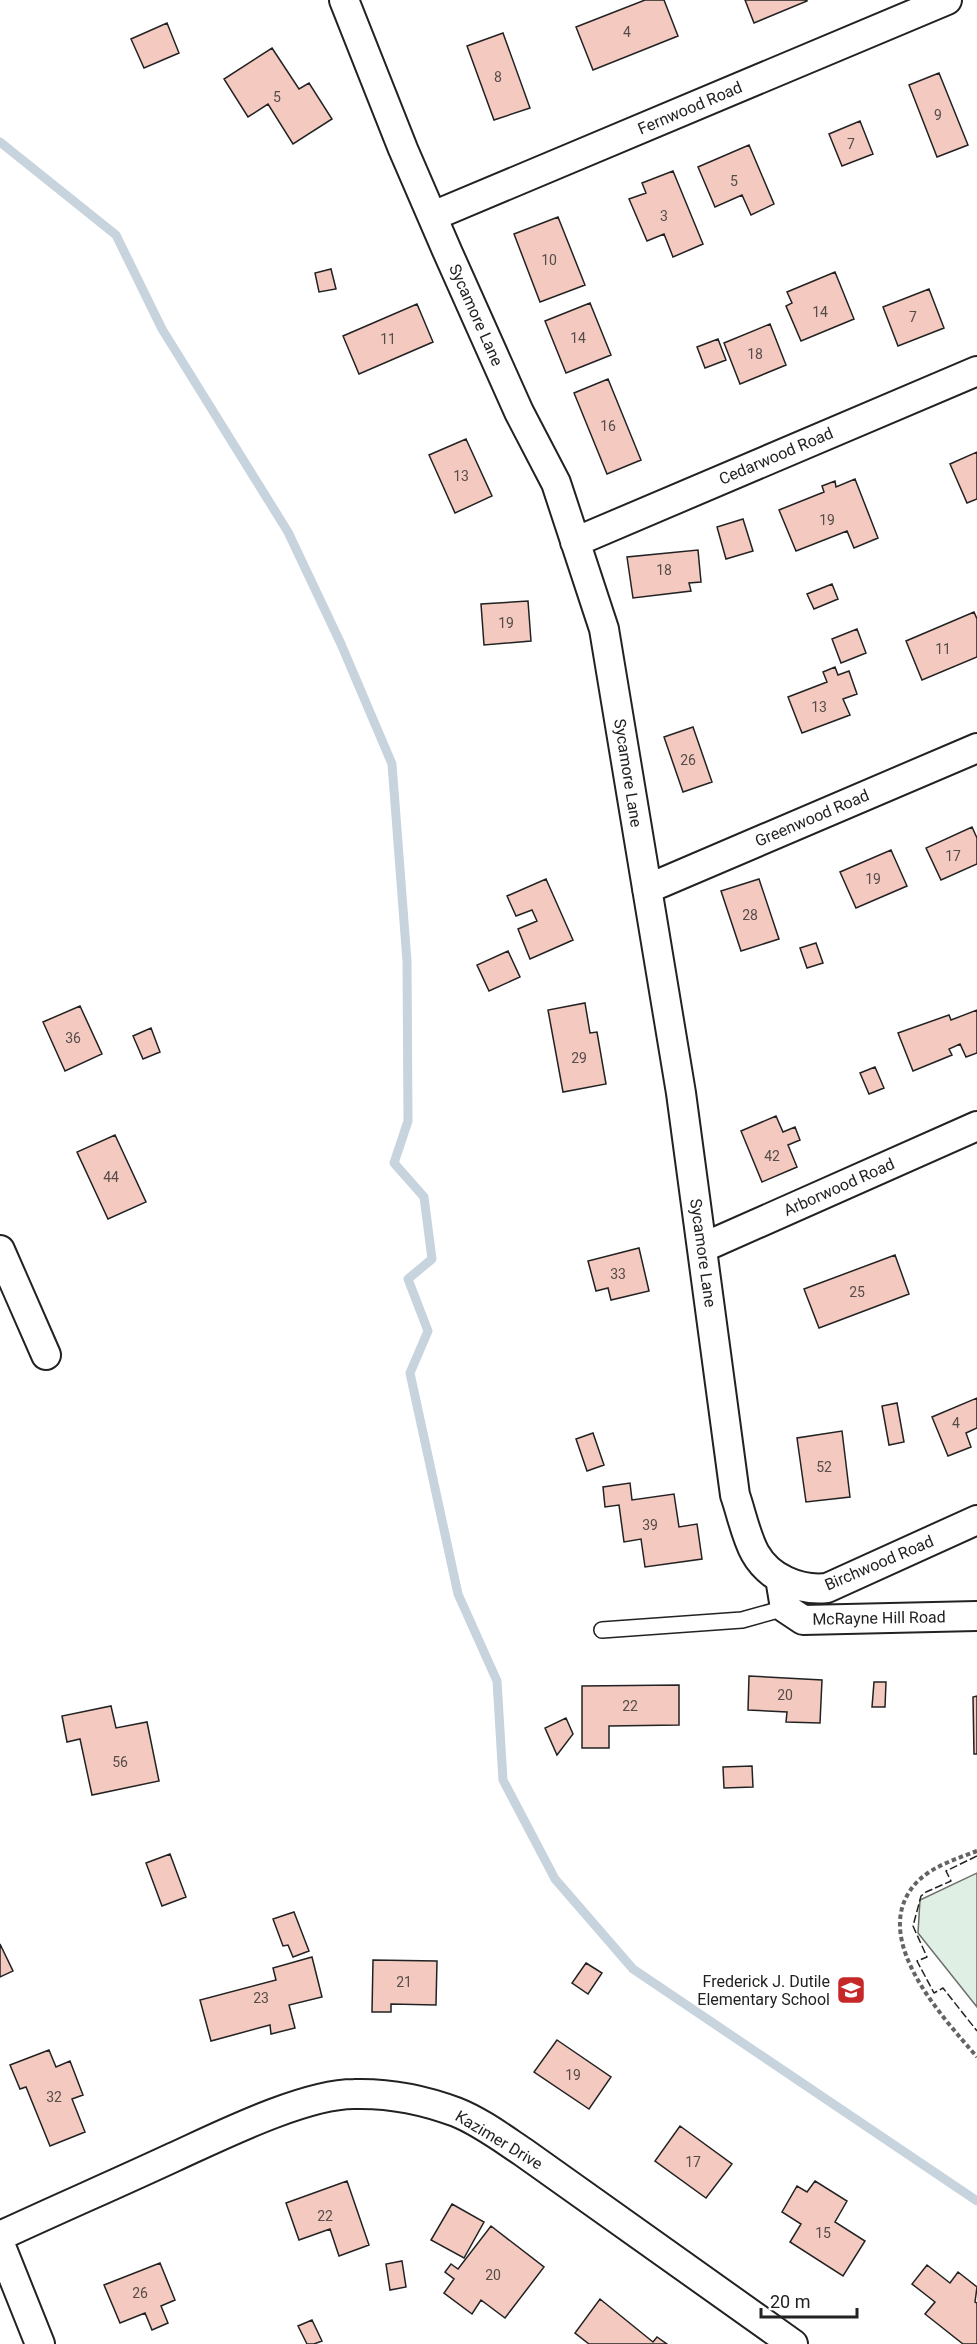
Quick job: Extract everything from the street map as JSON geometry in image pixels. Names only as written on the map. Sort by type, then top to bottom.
[{"type":"street","name":"Sycamore Lane","points":[[344,0],[433,216],[519,412],[556,483],[604,630],[681,1093],[735,1495],[755,1553],[780,1578]]},
{"type":"street","name":"Fernwood Road","points":[[433,216],[947,0]]},
{"type":"street","name":"Cedarwood Road","points":[[575,542],[977,371]]},
{"type":"street","name":"Greenwood Road","points":[[647,889],[977,748]]},
{"type":"street","name":"Arborwood Road","points":[[702,1248],[977,1126]]},
{"type":"street","points":[[0,1250],[46,1355]]},
{"type":"street","name":"Birchwood Road","points":[[780,1578],[811,1590],[827,1588],[977,1520]]},
{"type":"street","points":[[780,1578],[786,1608]]},
{"type":"street","name":"McRayne Hill Road","points":[[786,1608],[803,1620],[977,1616]]},
{"type":"street","name":"Kazimer Drive","points":[[0,2236],[228,2133],[290,2109],[324,2098],[351,2094],[393,2096],[458,2113],[486,2129],[523,2152],[793,2344]]},
{"type":"street","points":[[0,2244],[40,2344]]},
{"type":"lane","points":[[602,1630],[741,1620],[786,1608]]},
{"type":"path","points":[[977,1851],[938,1868],[918,1881],[907,1899],[900,1927],[904,1949],[915,1975],[939,2012],[977,2057]]},
{"type":"green space","points":[[977,1873],[977,2007],[918,1933],[920,1900]]},
{"type":"building","points":[[645,0],[664,0],[678,36],[593,70],[576,27]]},
{"type":"building","points":[[745,0],[807,0],[807,1],[754,23]]},
{"type":"building","points":[[167,23],[179,53],[144,68],[131,39]]},
{"type":"building","points":[[503,33],[530,108],[494,120],[467,46]]},
{"type":"building","points":[[272,48],[299,89],[309,83],[332,119],[293,144],[268,104],[248,117],[224,79]]},
{"type":"building","points":[[939,73],[968,145],[937,157],[909,85]]},
{"type":"building","points":[[860,121],[873,154],[842,166],[829,134]]},
{"type":"building","points":[[749,145],[774,204],[751,215],[742,195],[715,207],[698,167]]},
{"type":"building","points":[[673,171],[703,244],[673,257],[664,234],[647,241],[629,199],[646,193],[642,183]]},
{"type":"building","points":[[558,217],[585,285],[540,302],[514,234]]},
{"type":"building","points":[[331,269],[336,289],[319,292],[315,273]]},
{"type":"building","points":[[835,272],[854,319],[801,341],[786,306],[792,303],[787,292]]},
{"type":"building","points":[[929,289],[944,328],[898,346],[883,307]]},
{"type":"building","points":[[590,303],[611,355],[566,373],[545,321]]},
{"type":"building","points":[[417,304],[433,342],[359,374],[343,336]]},
{"type":"building","points":[[770,324],[786,365],[740,384],[724,343]]},
{"type":"building","points":[[718,339],[726,360],[705,368],[697,347]]},
{"type":"building","points":[[608,379],[641,460],[607,474],[574,393]]},
{"type":"building","points":[[466,439],[492,496],[455,513],[429,455]]},
{"type":"building","points":[[977,452],[977,499],[967,503],[950,464]]},
{"type":"building","points":[[855,479],[878,538],[854,548],[847,531],[796,551],[779,510],[824,492],[822,486],[835,481],[836,487]]},
{"type":"building","points":[[743,519],[753,551],[726,559],[717,527]]},
{"type":"building","points":[[698,550],[701,582],[689,583],[691,591],[633,598],[627,557]]},
{"type":"building","points":[[832,584],[838,599],[814,609],[807,594]]},
{"type":"building","points":[[528,601],[531,641],[484,645],[481,604]]},
{"type":"building","points":[[974,612],[977,619],[977,657],[922,680],[906,641]]},
{"type":"building","points":[[857,629],[866,653],[841,663],[832,639]]},
{"type":"building","points":[[835,667],[838,675],[849,671],[857,694],[843,699],[850,715],[802,733],[788,697],[827,682],[823,672]]},
{"type":"building","points":[[693,727],[712,782],[683,792],[664,737]]},
{"type":"building","points":[[972,827],[977,838],[977,864],[941,880],[926,848]]},
{"type":"building","points":[[891,850],[907,886],[856,908],[840,872]]},
{"type":"building","points":[[546,879],[573,940],[530,959],[518,929],[537,921],[532,910],[516,916],[507,896]]},
{"type":"building","points":[[759,879],[779,939],[741,951],[721,891]]},
{"type":"building","points":[[816,943],[823,963],[807,968],[800,948]]},
{"type":"building","points":[[508,951],[520,977],[489,991],[477,965]]},
{"type":"building","points":[[585,1003],[590,1033],[597,1032],[606,1084],[563,1092],[548,1010]]},
{"type":"building","points":[[80,1006],[102,1054],[65,1071],[43,1022]]},
{"type":"building","points":[[977,1010],[977,1053],[966,1057],[960,1044],[949,1049],[952,1055],[913,1071],[898,1033],[949,1015],[951,1020]]},
{"type":"building","points":[[151,1028],[160,1052],[143,1059],[133,1036]]},
{"type":"building","points":[[875,1067],[884,1088],[869,1094],[860,1073]]},
{"type":"building","points":[[776,1116],[783,1132],[795,1127],[800,1140],[788,1145],[797,1167],[762,1182],[741,1131]]},
{"type":"building","points":[[115,1135],[146,1202],[108,1219],[77,1152]]},
{"type":"building","points":[[639,1248],[649,1291],[611,1300],[608,1288],[596,1291],[588,1261]]},
{"type":"building","points":[[895,1255],[909,1294],[819,1328],[804,1289]]},
{"type":"building","points":[[977,1398],[977,1428],[966,1433],[971,1447],[948,1456],[932,1417]]},
{"type":"building","points":[[897,1403],[904,1442],[889,1445],[882,1406]]},
{"type":"building","points":[[842,1431],[850,1497],[806,1502],[797,1438]]},
{"type":"building","points":[[593,1433],[604,1465],[587,1471],[576,1439]]},
{"type":"building","points":[[630,1483],[632,1500],[674,1494],[679,1527],[697,1524],[702,1559],[645,1567],[641,1539],[624,1542],[619,1505],[605,1507],[603,1487]]},
{"type":"building","points":[[749,1676],[822,1680],[820,1723],[786,1722],[787,1712],[748,1710]]},
{"type":"building","points":[[874,1682],[886,1682],[885,1707],[872,1707]]},
{"type":"building","points":[[679,1685],[679,1725],[609,1726],[609,1748],[582,1748],[582,1686]]},
{"type":"building","points":[[977,1696],[977,1754],[974,1754],[973,1697]]},
{"type":"building","points":[[111,1706],[116,1728],[147,1722],[159,1781],[92,1795],[80,1739],[67,1742],[62,1716]]},
{"type":"building","points":[[566,1718],[573,1734],[557,1755],[545,1728]]},
{"type":"building","points":[[752,1766],[753,1787],[724,1788],[723,1767]]},
{"type":"building","points":[[170,1854],[186,1897],[162,1906],[146,1863]]},
{"type":"building","points":[[294,1912],[309,1951],[293,1957],[288,1945],[283,1946],[273,1919]]},
{"type":"building","points":[[0,1944],[13,1971],[0,1977]]},
{"type":"building","points":[[312,1957],[322,1997],[289,2005],[295,2028],[271,2034],[270,2025],[211,2041],[200,2000],[276,1980],[273,1968]]},
{"type":"building","points":[[373,1960],[437,1961],[436,2005],[391,2004],[391,2012],[372,2012]]},
{"type":"building","points":[[586,1963],[602,1973],[588,1994],[572,1983]]},
{"type":"building","points":[[557,2040],[611,2077],[589,2109],[534,2072]]},
{"type":"building","points":[[49,2050],[56,2067],[70,2061],[83,2095],[72,2099],[85,2132],[50,2146],[26,2087],[20,2089],[10,2065]]},
{"type":"building","points":[[680,2126],[732,2164],[706,2198],[655,2161]]},
{"type":"building","points":[[347,2181],[369,2245],[339,2256],[330,2229],[299,2240],[286,2203]]},
{"type":"building","points":[[815,2181],[847,2201],[835,2222],[865,2241],[843,2276],[790,2242],[801,2224],[782,2212],[797,2186],[807,2192]]},
{"type":"building","points":[[452,2204],[484,2222],[464,2258],[431,2240]]},
{"type":"building","points":[[491,2226],[544,2267],[505,2318],[481,2300],[472,2314],[444,2293],[454,2279],[445,2272],[451,2264],[458,2269]]},
{"type":"building","points":[[402,2261],[406,2287],[390,2290],[386,2264]]},
{"type":"building","points":[[160,2263],[175,2300],[161,2306],[168,2323],[152,2330],[145,2313],[120,2323],[104,2285]]},
{"type":"building","points":[[927,2265],[950,2283],[958,2272],[977,2287],[975,2302],[977,2303],[977,2344],[963,2344],[925,2314],[935,2302],[912,2284]]},
{"type":"building","points":[[600,2299],[653,2342],[657,2337],[667,2344],[589,2344],[575,2333]]},
{"type":"building","points":[[312,2320],[322,2341],[307,2344],[298,2326]]},
{"type":"waterway","points":[[0,142],[116,235],[162,329],[288,532],[341,644],[392,764],[407,961],[408,1121],[394,1163],[424,1197],[432,1259],[408,1279],[428,1331],[410,1373],[458,1594],[497,1681],[503,1780],[555,1879],[633,1969],[977,2201]]},
{"type":"fence","points":[[977,1856],[946,1871],[951,1881],[921,1896],[913,1926],[927,1957],[917,1961],[934,1993],[943,1988],[977,2031]]},
{"type":"place","name":"Frederick J. Dutile Elementary School","points":[[851,1990]]}]
